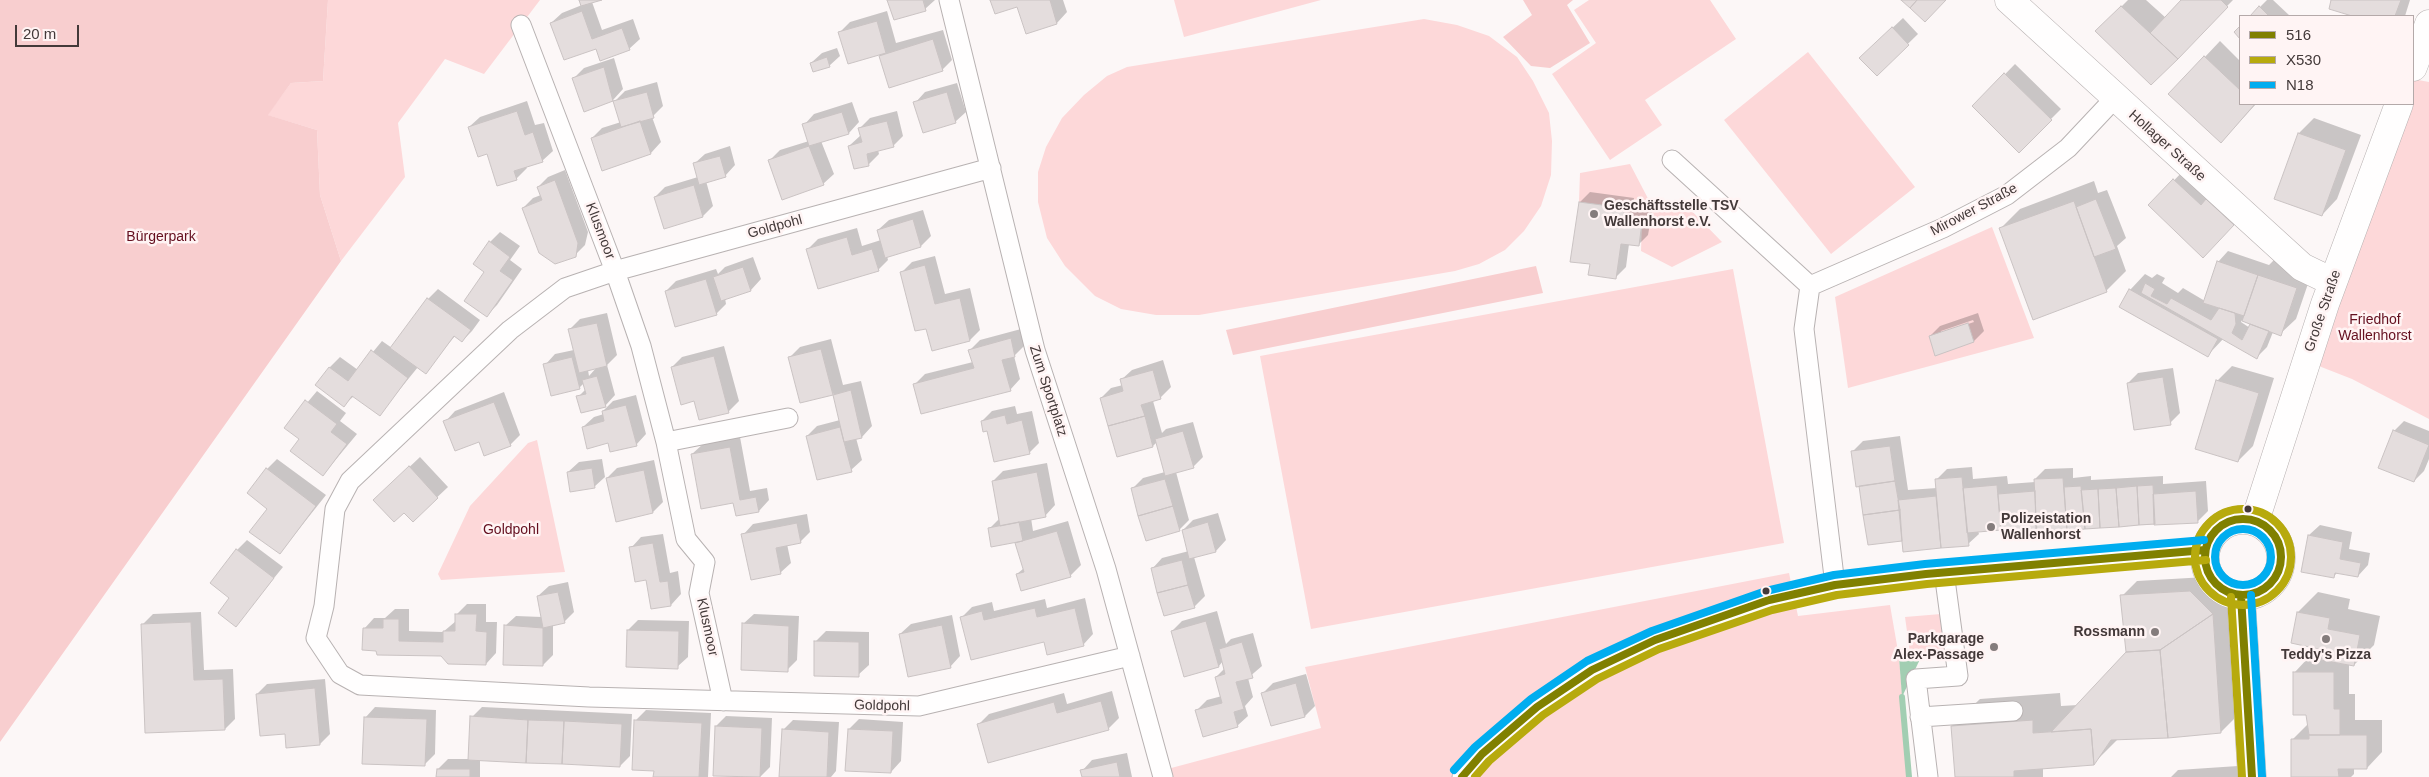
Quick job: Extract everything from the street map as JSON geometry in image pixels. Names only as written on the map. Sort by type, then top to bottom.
[{"type":"street","name":"Zum Sportplatz","points":[[950,0],[1035,350],[1106,568],[1162,777]]},
{"type":"street","name":"Hollager Straße","points":[[2008,0],[2302,268],[2333,282]]},
{"type":"street","points":[[2414,64],[2429,24]]},
{"type":"street","name":"Klusmoor","points":[[521,25],[615,271],[641,346],[666,442],[686,540],[705,562],[699,592],[723,701]]},
{"type":"street","name":"Mirower Straße","points":[[1810,286],[1943,228],[2007,195],[2068,148],[2115,98]]},
{"type":"street","name":"Große Straße","points":[[2255,521],[2333,282],[2399,105]]},
{"type":"street","points":[[1672,160],[1810,286],[1804,329],[1835,585]]},
{"type":"street","name":"Goldpohl","points":[[991,168],[615,271],[565,288],[510,330],[350,481],[334,510],[324,606],[316,638],[340,674],[360,685],[589,698],[919,706],[1130,656]]},
{"type":"street","points":[[666,442],[788,418]]},
{"type":"street","points":[[2242,519],[2255,521],[2266,526],[2275,535],[2282,559],[2279,571],[2273,582],[2264,590],[2253,595],[2241,596],[2228,593],[2217,586],[2209,576],[2205,564],[2205,550],[2209,538],[2218,528],[2229,521],[2242,519]]},
{"type":"street","points":[[1462,777],[1482,754],[1537,706],[1592,670],[1655,640],[1769,600],[1835,585],[1944,572],[2205,550]]},
{"type":"street","points":[[1928,777],[1916,679],[1958,676],[1944,572]]},
{"type":"street","points":[[2241,596],[2252,777]]},
{"type":"street","points":[[1920,717],[2012,711]]},
{"type":"green space","name":"Bürgerpark","points":[[0,0],[328,0],[323,81],[291,83],[268,115],[317,130],[320,195],[341,261],[0,742]]},
{"type":"green space","points":[[328,0],[540,0],[484,74],[445,59],[398,123],[405,177],[341,261],[320,195],[317,130],[267,115],[291,83],[323,81]]},
{"type":"green space","points":[[1174,0],[1321,0],[1184,37]]},
{"type":"green space","points":[[1523,0],[1573,0],[1567,5],[1590,43],[1550,68],[1531,66],[1503,37],[1532,15]]},
{"type":"green space","points":[[1589,0],[1710,0],[1736,39],[1645,100],[1662,125],[1610,160],[1552,74],[1596,43],[1574,10]]},
{"type":"green space","points":[[1424,19],[1457,25],[1489,36],[1517,57],[1533,81],[1549,113],[1552,141],[1551,175],[1541,206],[1524,231],[1505,250],[1479,264],[1455,271],[1199,315],[1156,315],[1121,309],[1095,296],[1065,266],[1047,238],[1038,202],[1038,172],[1046,147],[1062,118],[1084,95],[1107,76],[1127,67]]},
{"type":"green space","points":[[1808,52],[1915,187],[1831,254],[1724,120]]},
{"type":"green space","name":"Friedhof Wallenhorst","points":[[2414,79],[2429,82],[2429,419],[2352,379],[2306,361],[2399,105],[2414,105]]},
{"type":"green space","points":[[1630,164],[1654,210],[1669,203],[1686,205],[1722,242],[1672,267],[1641,251],[1642,222],[1623,219],[1624,208],[1579,202],[1580,173]]},
{"type":"green space","points":[[1992,227],[2034,338],[1848,388],[1835,297]]},
{"type":"green space","points":[[1536,266],[1543,293],[1233,355],[1226,330]]},
{"type":"green space","points":[[1733,269],[1784,543],[1311,629],[1260,356]]},
{"type":"green space","name":"Goldpohl","points":[[537,440],[565,572],[441,580],[438,574],[470,506],[528,443]]},
{"type":"green space","points":[[1789,573],[1798,616],[1890,605],[1899,657],[1909,777],[1163,777],[1160,771],[1321,728],[1305,667]]},
{"type":"green space","points":[[1941,614],[1948,652],[1910,653],[1905,617]]},
{"type":"shaded area","points":[[1922,655],[1902,697],[1899,657]]},
{"type":"building","points":[[579,0],[602,0],[581,6]]},
{"type":"building","points":[[887,0],[923,0],[926,11],[894,20]]},
{"type":"building","points":[[990,0],[1050,0],[1057,24],[1026,34],[1017,7],[995,14]]},
{"type":"building","points":[[1901,0],[1917,0],[1910,8]]},
{"type":"building","points":[[1917,0],[1946,0],[1925,22],[1910,8]]},
{"type":"building","points":[[2181,0],[2221,0],[2228,7],[2178,59],[2150,33]]},
{"type":"building","points":[[2331,0],[2401,0],[2395,15],[2349,15],[2329,9]]},
{"type":"building","points":[[2121,6],[2178,59],[2151,85],[2095,31]]},
{"type":"building","points":[[2259,6],[2268,15],[2251,15]]},
{"type":"building","points":[[582,11],[592,39],[622,28],[630,50],[600,61],[596,49],[564,60],[550,23]]},
{"type":"building","points":[[877,21],[886,53],[848,64],[838,32]]},
{"type":"building","points":[[1892,27],[1909,45],[1877,76],[1859,58]]},
{"type":"building","points":[[2239,27],[2239,38],[2234,32]]},
{"type":"building","points":[[933,39],[943,71],[889,88],[879,56]]},
{"type":"building","points":[[2204,56],[2239,89],[2239,105],[2254,105],[2221,143],[2168,94]]},
{"type":"building","points":[[827,57],[830,67],[813,72],[810,63]]},
{"type":"building","points":[[604,67],[613,101],[584,112],[572,78]]},
{"type":"building","points":[[2004,73],[2052,120],[2019,153],[1972,106]]},
{"type":"building","points":[[647,92],[654,118],[621,127],[613,101]]},
{"type":"building","points":[[947,92],[956,123],[923,133],[913,102]]},
{"type":"building","points":[[517,111],[525,135],[533,132],[543,162],[514,171],[517,180],[497,186],[487,154],[478,157],[468,127]]},
{"type":"building","points":[[842,112],[849,134],[809,146],[802,124]]},
{"type":"building","points":[[640,121],[651,154],[602,171],[591,138]]},
{"type":"building","points":[[887,121],[894,147],[867,154],[869,166],[854,169],[848,146],[862,142],[858,128]]},
{"type":"building","points":[[2298,133],[2346,150],[2322,216],[2274,199]]},
{"type":"building","points":[[809,146],[824,185],[782,200],[768,160]]},
{"type":"building","points":[[720,156],[726,177],[699,185],[693,163]]},
{"type":"building","points":[[2173,179],[2201,205],[2206,199],[2234,225],[2203,258],[2148,205]]},
{"type":"building","points":[[555,180],[578,243],[576,257],[555,264],[539,253],[522,208],[542,200],[537,187]]},
{"type":"building","points":[[694,185],[703,217],[664,229],[654,197]]},
{"type":"building","points":[[2096,199],[2116,249],[2094,257],[2076,207]]},
{"type":"building","points":[[2074,201],[2107,292],[2033,320],[1999,228]]},
{"type":"building","points":[[1579,202],[1625,208],[1623,219],[1642,222],[1639,246],[1621,244],[1616,279],[1588,275],[1590,264],[1570,262]]},
{"type":"building","points":[[913,219],[921,247],[885,258],[877,230]]},
{"type":"building","points":[[847,237],[852,255],[872,249],[879,271],[818,289],[806,249]]},
{"type":"building","points":[[489,241],[510,257],[500,271],[513,280],[487,317],[464,301],[484,272],[473,264]]},
{"type":"building","points":[[2217,261],[2258,275],[2244,316],[2203,303]]},
{"type":"building","points":[[925,265],[935,304],[960,298],[970,341],[932,351],[926,329],[915,331],[900,272]]},
{"type":"building","points":[[743,267],[751,291],[721,301],[713,277]]},
{"type":"building","points":[[2258,275],[2297,288],[2281,336],[2242,321]]},
{"type":"building","points":[[706,279],[717,315],[675,327],[665,291]]},
{"type":"building","points":[[2145,283],[2155,289],[2151,296],[2167,304],[2171,298],[2211,320],[2219,308],[2235,313],[2236,324],[2232,333],[2242,340],[2250,324],[2269,331],[2257,359],[2141,293]]},
{"type":"building","points":[[2129,289],[2218,339],[2208,357],[2119,307]]},
{"type":"building","points":[[427,298],[471,330],[462,342],[454,336],[426,374],[390,348]]},
{"type":"building","points":[[597,323],[607,366],[579,373],[568,329]]},
{"type":"building","points":[[1968,323],[1974,342],[1935,356],[1929,336]]},
{"type":"building","points":[[1011,338],[1015,357],[1002,360],[1011,391],[921,414],[913,384],[974,368],[968,350]]},
{"type":"building","points":[[821,349],[833,395],[800,403],[788,357]]},
{"type":"building","points":[[371,350],[408,378],[380,416],[352,396],[344,407],[315,385],[329,367],[348,381]]},
{"type":"building","points":[[714,356],[729,413],[699,420],[694,401],[681,405],[671,367]]},
{"type":"building","points":[[572,357],[580,389],[551,396],[543,364]]},
{"type":"building","points":[[1153,370],[1161,399],[1141,405],[1145,416],[1108,426],[1100,398],[1123,391],[1120,379]]},
{"type":"building","points":[[597,376],[606,407],[581,413],[576,396],[586,394],[582,380]]},
{"type":"building","points":[[2163,377],[2171,425],[2134,430],[2127,383]]},
{"type":"building","points":[[2216,380],[2259,393],[2238,462],[2195,449]]},
{"type":"building","points":[[851,390],[862,438],[844,442],[833,395]]},
{"type":"building","points":[[305,400],[337,424],[331,432],[347,444],[323,476],[290,451],[299,439],[284,428]]},
{"type":"building","points":[[494,402],[511,446],[484,456],[479,442],[455,451],[443,421]]},
{"type":"building","points":[[626,405],[637,446],[610,452],[608,443],[587,449],[582,427],[604,421],[602,411]]},
{"type":"building","points":[[1005,415],[1007,424],[1022,420],[1030,454],[994,462],[987,431],[983,432],[981,421]]},
{"type":"building","points":[[1145,416],[1153,447],[1117,457],[1108,426]]},
{"type":"building","points":[[840,427],[852,472],[817,480],[806,436]]},
{"type":"building","points":[[2393,430],[2429,445],[2414,482],[2378,468]]},
{"type":"building","points":[[1183,431],[1194,468],[1165,476],[1155,439]]},
{"type":"building","points":[[1890,446],[1895,481],[1856,487],[1851,451]]},
{"type":"building","points":[[730,447],[740,500],[756,497],[759,512],[736,516],[733,503],[701,509],[691,454]]},
{"type":"building","points":[[409,466],[438,498],[413,522],[404,513],[394,522],[373,500]]},
{"type":"building","points":[[266,468],[316,506],[280,554],[249,532],[267,509],[247,493]]},
{"type":"building","points":[[592,468],[595,488],[570,492],[567,472]]},
{"type":"building","points":[[644,470],[653,513],[616,522],[606,478]]},
{"type":"building","points":[[1037,472],[1046,517],[1000,526],[992,481]]},
{"type":"building","points":[[1962,477],[1969,546],[1941,548],[1935,479]]},
{"type":"building","points":[[2063,478],[2067,531],[2037,533],[2034,479]]},
{"type":"building","points":[[1165,479],[1173,506],[1138,516],[1131,488]]},
{"type":"building","points":[[1895,481],[1900,510],[1863,515],[1859,486]]},
{"type":"building","points":[[1997,485],[2001,530],[1967,533],[1963,488]]},
{"type":"building","points":[[2153,485],[2155,524],[2139,525],[2137,486]]},
{"type":"building","points":[[2081,486],[2085,529],[2067,531],[2064,487]]},
{"type":"building","points":[[2137,486],[2139,525],[2119,527],[2116,488]]},
{"type":"building","points":[[2116,488],[2119,527],[2100,528],[2098,489]]},
{"type":"building","points":[[2098,489],[2100,528],[2085,529],[2081,490]]},
{"type":"building","points":[[2035,491],[2036,531],[2001,534],[1998,494]]},
{"type":"building","points":[[2196,491],[2198,523],[2154,525],[2153,494]]},
{"type":"building","points":[[1936,496],[1941,548],[1903,552],[1898,500]]},
{"type":"building","points":[[1173,506],[1180,531],[1146,541],[1138,516]]},
{"type":"building","points":[[1900,510],[1902,541],[1868,545],[1863,515]]},
{"type":"building","points":[[1019,522],[1023,541],[991,547],[988,528]]},
{"type":"building","points":[[1208,522],[1216,552],[1189,559],[1182,530]]},
{"type":"building","points":[[797,523],[801,543],[776,548],[781,574],[751,580],[741,534]]},
{"type":"building","points":[[1057,531],[1071,577],[1021,591],[1016,574],[1024,572],[1015,543]]},
{"type":"building","points":[[2308,535],[2343,542],[2340,559],[2361,563],[2358,577],[2335,573],[2334,578],[2301,572]]},
{"type":"building","points":[[653,543],[660,582],[668,581],[671,606],[651,609],[646,580],[635,582],[629,547]]},
{"type":"building","points":[[236,549],[274,578],[236,627],[218,613],[229,598],[210,583]]},
{"type":"building","points":[[1182,560],[1188,585],[1157,593],[1151,568]]},
{"type":"building","points":[[1188,585],[1195,608],[1164,616],[1157,593]]},
{"type":"building","name":"Rossmann","points":[[2190,591],[2213,614],[2160,650],[2126,652],[2120,595]]},
{"type":"building","points":[[558,592],[565,623],[543,628],[537,596]]},
{"type":"building","points":[[1035,608],[1037,617],[1075,608],[1084,646],[1047,655],[1044,642],[971,660],[960,617],[982,611],[984,620]]},
{"type":"building","name":"Teddy's Pizza","points":[[2297,612],[2330,618],[2328,629],[2360,635],[2354,666],[2321,660],[2323,650],[2291,643]]},
{"type":"building","points":[[455,614],[477,614],[476,631],[487,632],[486,665],[448,664],[441,656],[377,655],[376,651],[362,650],[363,628],[383,628],[383,619],[399,619],[399,641],[443,642],[443,631],[455,631]]},
{"type":"building","points":[[2213,614],[2221,733],[2168,738],[2160,650]]},
{"type":"building","points":[[1206,621],[1219,667],[1184,677],[1171,631]]},
{"type":"building","points":[[191,622],[194,680],[223,679],[225,730],[145,733],[141,624]]},
{"type":"building","points":[[742,623],[789,626],[788,672],[741,670]]},
{"type":"building","points":[[504,625],[543,628],[543,666],[503,665]]},
{"type":"building","points":[[942,625],[951,668],[908,677],[899,634]]},
{"type":"building","points":[[627,630],[679,631],[678,669],[626,667]]},
{"type":"building","points":[[814,641],[859,642],[859,677],[814,676]]},
{"type":"building","points":[[1242,642],[1253,678],[1236,682],[1244,709],[1234,712],[1238,727],[1203,737],[1195,710],[1222,703],[1215,677],[1225,674],[1219,649]]},
{"type":"building","points":[[2160,650],[2168,738],[2111,740],[2094,765],[2091,729],[2051,732],[2126,652]]},
{"type":"building","points":[[2293,672],[2334,672],[2334,709],[2340,709],[2340,735],[2309,735],[2306,715],[2293,715]]},
{"type":"building","points":[[1296,683],[1305,717],[1271,726],[1261,693]]},
{"type":"building","points":[[315,688],[320,745],[286,748],[285,734],[260,736],[256,694]]},
{"type":"building","points":[[1101,701],[1109,730],[988,763],[977,724],[1054,702],[1057,713]]},
{"type":"building","points":[[470,716],[528,720],[526,763],[468,760]]},
{"type":"building","points":[[364,717],[427,719],[425,766],[362,764]]},
{"type":"building","points":[[528,720],[564,721],[562,764],[526,763]]},
{"type":"building","points":[[634,720],[702,723],[699,777],[653,777],[654,771],[632,770]]},
{"type":"building","points":[[2033,720],[2033,733],[2091,729],[2094,765],[2014,771],[2014,777],[1955,777],[1951,726]]},
{"type":"building","points":[[564,721],[622,724],[620,767],[562,764]]},
{"type":"building","points":[[715,726],[762,728],[760,777],[713,776]]},
{"type":"building","points":[[782,729],[829,732],[827,777],[779,777]]},
{"type":"building","points":[[848,729],[893,731],[891,773],[845,771]]},
{"type":"building","points":[[2309,735],[2367,735],[2367,769],[2338,769],[2339,777],[2291,777],[2291,739],[2309,739]]},
{"type":"building","points":[[1117,762],[1120,777],[1082,777],[1080,770]]},
{"type":"building","points":[[437,769],[470,769],[470,777],[436,777]]},
{"type":"waterway","points":[[1902,697],[1909,777]]},
{"type":"transit line","name":"X530","points":[[2243,509],[2262,512],[2277,523],[2288,538],[2291,557],[2288,576],[2277,591],[2262,602],[2243,605],[2224,602],[2209,591],[2198,576],[2195,557],[2198,538],[2209,523],[2224,512],[2243,509]]},
{"type":"transit line","name":"516","points":[[2236,519],[2250,519],[2264,525],[2275,536],[2281,550],[2281,557],[2278,572],[2270,584],[2250,595],[2236,595],[2222,589],[2211,578],[2205,564],[2205,550],[2211,536],[2222,525],[2236,519]]},
{"type":"transit line","name":"N18","points":[[2237,529],[2249,529],[2259,533],[2267,541],[2271,557],[2267,573],[2259,581],[2249,585],[2237,585],[2227,581],[2219,573],[2215,563],[2215,551],[2219,541],[2227,533],[2237,529]]},
{"type":"transit line","name":"N18","points":[[1454,770],[1475,747],[1531,699],[1587,661],[1652,631],[1766,591],[1834,575],[1925,564],[2204,540]]},
{"type":"transit line","name":"516","points":[[1462,777],[1482,754],[1537,707],[1592,670],[1655,640],[1769,600],[1835,585],[1926,574],[2205,550]]},
{"type":"transit line","name":"X530","points":[[1475,777],[1489,761],[1543,715],[1597,679],[1659,649],[1772,610],[1837,595],[1927,584],[2206,560]]},
{"type":"transit line","name":"N18","points":[[2251,595],[2262,776]]},
{"type":"transit line","name":"516","points":[[2241,596],[2252,777]]},
{"type":"transit line","name":"X530","points":[[2231,597],[2242,777]]},
{"type":"place","name":"Geschäftsstelle TSV Wallenhorst e.V.","points":[[1594,214]]},
{"type":"place","name":"Polizeistation Wallenhorst","points":[[1991,527]]},
{"type":"place","name":"Rossmann","points":[[2155,632]]},
{"type":"place","name":"Teddy's Pizza","points":[[2326,639]]},
{"type":"place","name":"Parkgarage Alex-Passage","points":[[1994,647]]}]
